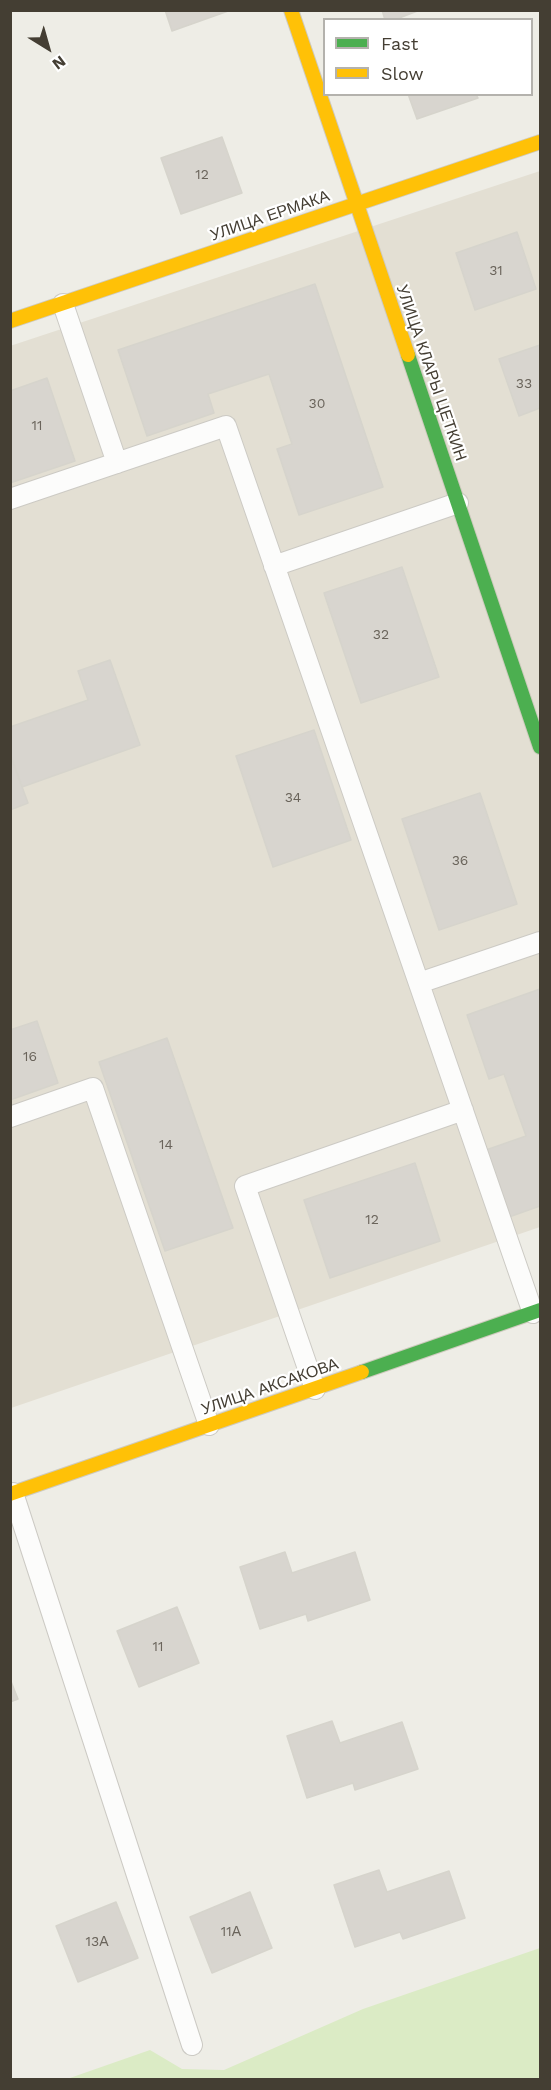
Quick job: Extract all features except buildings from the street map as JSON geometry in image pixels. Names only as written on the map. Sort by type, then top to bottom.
[{"type":"street","name":"УЛИЦА КЛАРЫ ЦЕТКИН","points":[[291,10],[458,503],[534,709],[540,747]]},
{"type":"street","name":"УЛИЦА ЕРМАКА","points":[[10,321],[540,142]]},
{"type":"street","name":"УЛИЦА АКСАКОВА","points":[[12,1494],[537,1311]]},
{"type":"lane","points":[[63,304],[117,463]]},
{"type":"lane","points":[[10,499],[226,426],[463,1110],[537,1311]]},
{"type":"lane","points":[[274,566],[458,503]]},
{"type":"lane","points":[[419,983],[540,942]]},
{"type":"lane","points":[[10,1117],[93,1088],[209,1425]]},
{"type":"lane","points":[[315,1389],[245,1186],[463,1110]]},
{"type":"lane","points":[[12,1494],[192,2045]]},
{"type":"shaded area","points":[[540,171],[540,1227],[11,1408],[10,346]]},
{"type":"green space","points":[[540,1948],[540,2079],[67,2079],[150,2050],[182,2069],[224,2070],[363,2009]]},
{"type":"traffic: fast","points":[[408,355],[540,747]]},
{"type":"traffic: fast","points":[[362,1372],[540,1310]]},
{"type":"traffic: slow","points":[[291,10],[408,355]]},
{"type":"traffic: slow","points":[[10,321],[540,142]]},
{"type":"traffic: slow","points":[[10,1494],[362,1372]]}]
